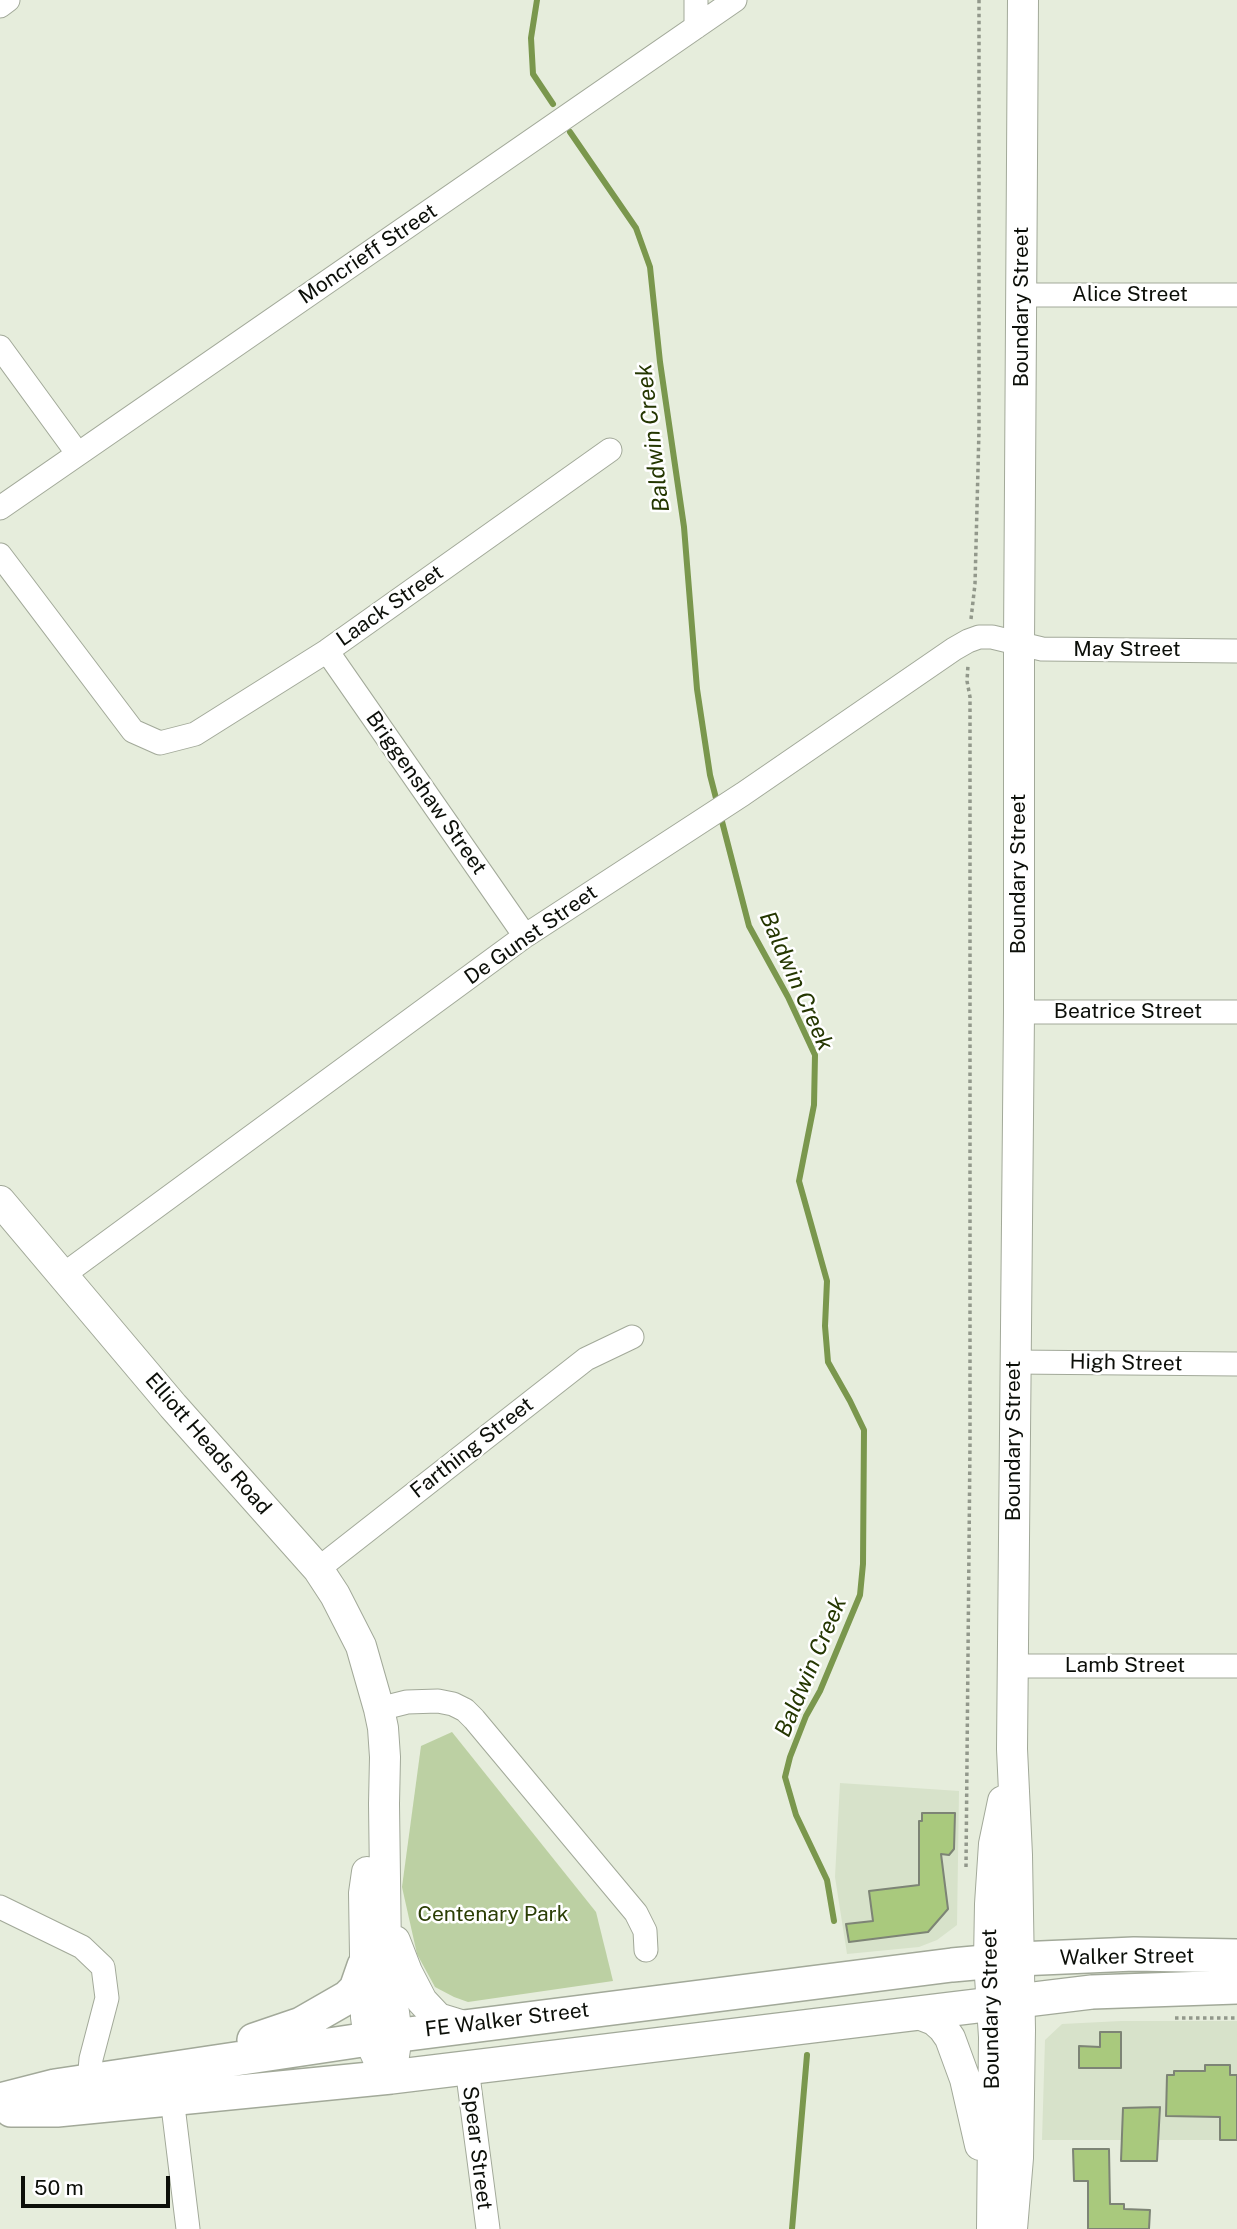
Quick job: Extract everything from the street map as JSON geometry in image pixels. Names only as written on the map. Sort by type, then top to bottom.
[{"type":"main road","name":"Walker Street","points":[[1003,1960],[1133,1954],[1237,1956]]},
{"type":"main road","name":"FE Walker Street","points":[[0,2110],[57,2110],[140,2073],[464,2026],[1003,1960]]},
{"type":"main road","points":[[140,2073],[301,2024],[348,1997],[356,1989],[364,1966]]},
{"type":"main road","name":"Walker Street","points":[[1005,2002],[1105,1991],[1237,1987]]},
{"type":"main road","name":"FE Walker Street","points":[[0,2100],[55,2086],[90,2094],[172,2098],[389,2078],[1005,2002]]},
{"type":"street","points":[[0,6],[8,0]]},
{"type":"street","points":[[696,0],[696,27]]},
{"type":"street","name":"Moncrieff Street","points":[[0,508],[735,0]]},
{"type":"street","name":"Boundary Street","points":[[998,2223],[1018,2158],[1003,1960],[1017,1855],[1012,1749],[1019,1012],[1018,643],[1023,295],[1023,0]]},
{"type":"street","name":"Alice Street","points":[[1023,295],[1237,295]]},
{"type":"street","points":[[0,347],[78,454]]},
{"type":"street","name":"Laack Street","points":[[0,555],[133,732],[160,743],[195,734],[327,651],[610,450]]},
{"type":"street","name":"De Gunst Street","points":[[63,1275],[525,936],[743,794],[954,649],[979,638],[992,636],[1018,643]]},
{"type":"street","name":"May Street","points":[[1018,643],[1042,649],[1237,651]]},
{"type":"street","name":"Briggenshaw Street","points":[[327,651],[525,936]]},
{"type":"street","name":"Beatrice Street","points":[[1019,1012],[1237,1012]]},
{"type":"street","name":"Elliott Heads Road","points":[[0,1201],[173,1406],[318,1570],[335,1595],[362,1646],[379,1709],[386,1757],[383,2037],[389,2078]]},
{"type":"street","name":"Farthing Street","points":[[318,1570],[586,1359],[632,1337]]},
{"type":"street","name":"High Street","points":[[1014,1362],[1237,1364]]},
{"type":"street","name":"Lamb Street","points":[[1013,1666],[1237,1666]]},
{"type":"street","points":[[379,1709],[407,1702],[438,1701],[453,1704],[474,1719],[635,1913],[645,1931],[646,1950]]},
{"type":"street","name":"Elliott Heads Road","points":[[383,2037],[366,2017],[364,1893],[384,1804]]},
{"type":"street","points":[[384,1900],[398,1950],[422,2001],[439,2018],[464,2026]]},
{"type":"street","points":[[0,1906],[82,1947],[103,1967],[107,1998],[91,2059],[90,2094]]},
{"type":"street","points":[[916,2013],[934,2020],[943,2028],[958,2056],[976,2121],[998,2223]]},
{"type":"street","name":"Spear Street","points":[[467,2068],[488,2229]]},
{"type":"street","points":[[172,2098],[188,2229]]},
{"type":"path","points":[[970,627],[975,584],[978,456],[979,0]]},
{"type":"path","points":[[966,1867],[970,1443],[968,654]]},
{"type":"shaded area","points":[[840,1783],[959,1791],[957,1925],[937,1940],[919,1947],[847,1954],[835,1877]]},
{"type":"shaded area","points":[[1237,2021],[1237,2140],[1042,2140],[1045,2040],[1062,2024]]},
{"type":"green space","name":"Centenary Park","points":[[452,1732],[596,1912],[613,1981],[468,2002],[435,1987],[417,1954],[402,1887],[421,1746]]},
{"type":"building","points":[[922,1813],[955,1813],[954,1849],[949,1855],[941,1854],[948,1909],[928,1932],[849,1942],[846,1924],[873,1921],[869,1891],[919,1885],[919,1821],[922,1821]]},
{"type":"building","points":[[1100,2032],[1121,2032],[1121,2068],[1079,2068],[1079,2046],[1100,2047]]},
{"type":"building","points":[[1205,2065],[1230,2065],[1230,2075],[1237,2075],[1237,2140],[1220,2140],[1220,2117],[1166,2116],[1167,2075],[1174,2075],[1174,2071],[1205,2071]]},
{"type":"building","points":[[1160,2107],[1157,2161],[1121,2161],[1123,2108]]},
{"type":"building","points":[[1073,2149],[1109,2149],[1110,2204],[1124,2204],[1124,2209],[1150,2210],[1149,2229],[1088,2229],[1088,2181],[1074,2181]]},
{"type":"waterway","name":"Baldwin Creek","points":[[537,0],[531,38],[533,74],[553,104]]},
{"type":"waterway","name":"Baldwin Creek","points":[[570,132],[636,228],[650,267],[660,362],[684,527],[697,689],[710,775],[749,926],[788,997],[815,1055],[814,1105],[799,1181],[827,1281],[825,1326],[828,1362],[864,1430],[863,1564],[860,1595],[820,1691],[806,1716],[785,1777],[796,1815],[827,1880],[834,1921]]},
{"type":"waterway","name":"Baldwin Creek","points":[[792,2229],[807,2055]]}]
